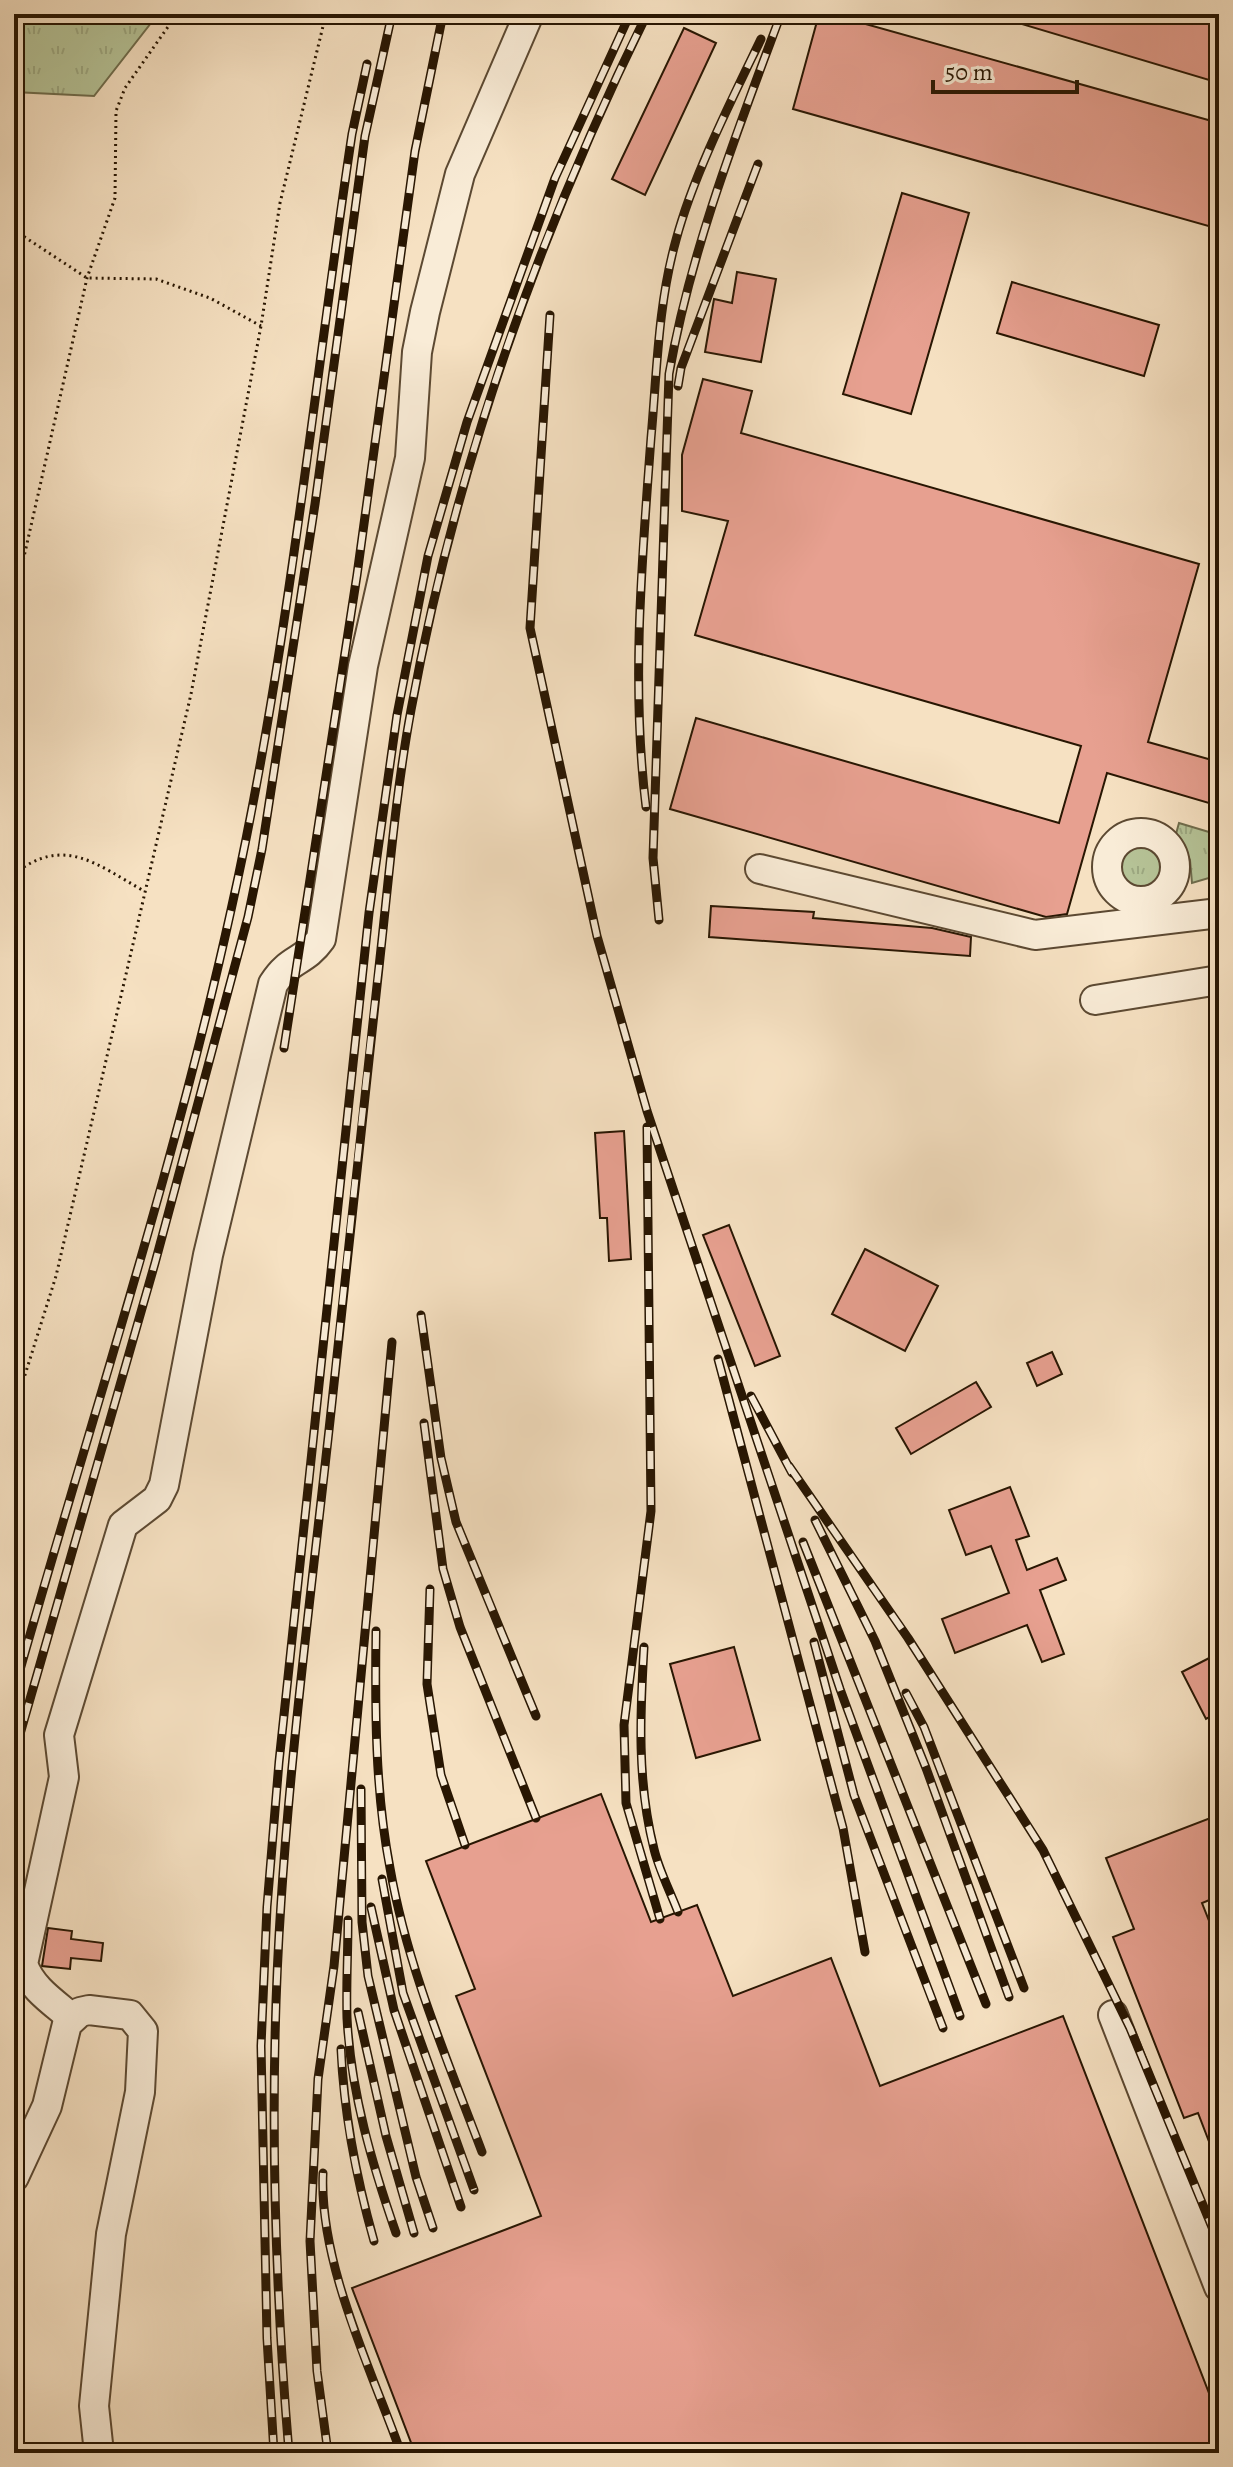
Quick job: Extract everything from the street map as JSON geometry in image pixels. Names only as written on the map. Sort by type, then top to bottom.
[{"type":"lane","points":[[72,2018],[40,1991],[28,1977],[23,1964],[64,1777],[59,1735],[123,1525],[157,1499],[164,1485],[208,1255],[273,984],[285,965],[311,954],[321,939],[363,666],[410,458],[417,352],[425,312],[460,174],[529,14]]},
{"type":"lane","points":[[1140,833],[1152,834],[1170,847],[1176,869],[1168,889],[1150,901],[1138,902],[1117,893],[1107,872],[1111,849],[1129,835],[1140,833]]},
{"type":"lane","points":[[760,869],[1035,935],[1215,913]]},
{"type":"lane","points":[[1168,889],[1215,913]]},
{"type":"lane","points":[[1095,928],[1117,893]]},
{"type":"lane","points":[[1095,1000],[1219,980]]},
{"type":"lane","points":[[14,2177],[47,2106],[64,2033],[72,2018],[80,2012],[106,2009],[130,2015],[143,2031],[140,2092],[111,2234],[94,2406],[99,2453]]},
{"type":"lane","points":[[1113,2015],[1219,2287]]},
{"type":"path","points":[[14,601],[87,278],[115,198],[116,111],[125,88],[177,14]]},
{"type":"path","points":[[308,14],[322,25]]},
{"type":"path","points":[[14,1410],[56,1276],[191,694],[261,326],[280,203],[326,14]]},
{"type":"path","points":[[14,230],[87,278],[156,279],[210,298],[261,326]]},
{"type":"path","points":[[14,874],[29,861],[47,854],[81,857],[144,891]]},
{"type":"path","points":[[14,1124],[18,1104]]},
{"type":"green space","points":[[14,14],[158,14],[94,96],[14,92]]},
{"type":"green space","points":[[1179,823],[1219,835],[1219,875],[1192,883],[1190,860],[1176,834]]},
{"type":"green space","points":[[1139,847],[1154,854],[1161,869],[1154,884],[1139,891],[1124,884],[1117,869],[1124,854]]},
{"type":"building","points":[[819,14],[830,14],[1219,123],[1219,229],[793,109]]},
{"type":"building","points":[[1003,14],[1219,14],[1219,83],[1002,18]]},
{"type":"building","points":[[684,28],[716,43],[645,195],[612,179]]},
{"type":"building","points":[[902,193],[969,213],[911,414],[843,394]]},
{"type":"building","points":[[737,272],[776,279],[761,362],[705,352],[714,299],[732,303]]},
{"type":"building","points":[[1012,282],[1159,325],[1144,376],[997,333]]},
{"type":"building","points":[[703,379],[752,391],[741,433],[1199,564],[1148,742],[1219,762],[1219,806],[1107,773],[1067,914],[1046,917],[670,809],[696,718],[1059,823],[1081,746],[695,635],[728,521],[682,511],[682,455]]},
{"type":"building","points":[[711,906],[814,912],[813,918],[932,928],[971,937],[970,956],[709,937]]},
{"type":"building","points":[[624,1131],[631,1259],[609,1261],[607,1218],[600,1218],[595,1133]]},
{"type":"building","points":[[729,1225],[780,1356],[755,1366],[703,1235]]},
{"type":"building","points":[[865,1249],[938,1286],[905,1351],[832,1314]]},
{"type":"building","points":[[1052,1352],[1062,1374],[1037,1386],[1027,1363]]},
{"type":"building","points":[[976,1382],[991,1407],[911,1454],[896,1428]]},
{"type":"building","points":[[1010,1487],[1029,1536],[1016,1540],[1027,1570],[1057,1558],[1066,1580],[1040,1590],[1064,1654],[1042,1662],[1027,1625],[955,1653],[942,1619],[1009,1593],[991,1546],[966,1555],[949,1510]]},
{"type":"building","points":[[734,1647],[760,1740],[696,1758],[670,1664]]},
{"type":"building","points":[[1219,1653],[1219,1712],[1206,1719],[1182,1672]]},
{"type":"building","points":[[601,1794],[651,1922],[697,1905],[733,1996],[831,1958],[880,2086],[1063,2016],[1219,2419],[1219,2453],[415,2453],[352,2288],[541,2216],[456,1996],[475,1989],[426,1861]]},
{"type":"building","points":[[1213,1817],[1219,1832],[1219,1896],[1202,1903],[1219,1946],[1218,2165],[1198,2113],[1184,2118],[1113,1937],[1134,1929],[1106,1858]]},
{"type":"building","points":[[48,1928],[72,1931],[71,1939],[103,1943],[101,1961],[71,1958],[70,1969],[42,1966]]},
{"type":"railway","points":[[14,1755],[155,1263],[248,917],[262,849],[315,504],[365,136],[392,14]]},
{"type":"railway","points":[[284,1048],[357,575],[415,151],[443,14]]},
{"type":"railway","points":[[274,2453],[267,2338],[261,2046],[267,1907],[279,1762],[369,913],[397,715],[428,556],[467,422],[555,178],[630,14]]},
{"type":"railway","points":[[289,2453],[275,2178],[275,2039],[281,1903],[298,1712],[401,771],[430,619],[476,441],[536,268],[570,182],[647,14]]},
{"type":"railway","points":[[659,920],[653,858],[669,374],[678,327],[703,236],[781,14]]},
{"type":"railway","points":[[646,807],[639,715],[640,622],[644,530],[665,289],[692,190],[761,39]]},
{"type":"railway","points":[[14,1691],[156,1205],[231,910],[251,814],[284,620],[352,134],[367,64]]},
{"type":"railway","points":[[678,386],[681,368],[758,164]]},
{"type":"railway","points":[[550,315],[530,628],[597,936],[647,1111],[840,1689],[960,2016]]},
{"type":"railway","points":[[647,1127],[651,1511],[624,1725],[626,1803],[660,1919]]},
{"type":"railway","points":[[421,1315],[441,1458],[456,1522],[536,1716]]},
{"type":"railway","points":[[328,2453],[317,2371],[310,2241],[318,2079],[334,1966],[392,1342]]},
{"type":"railway","points":[[718,1359],[843,1828],[865,1952]]},
{"type":"railway","points":[[751,1396],[792,1473]]},
{"type":"railway","points":[[424,1423],[443,1569],[460,1627],[536,1818]]},
{"type":"railway","points":[[789,1466],[908,1638],[1043,1850],[1130,2028],[1219,2244]]},
{"type":"railway","points":[[815,1520],[875,1641],[926,1768],[1009,1997]]},
{"type":"railway","points":[[803,1542],[986,2004]]},
{"type":"railway","points":[[430,1589],[427,1684],[441,1775],[465,1845]]},
{"type":"railway","points":[[376,1631],[379,1780],[385,1839],[397,1905],[429,2012],[482,2152]]},
{"type":"railway","points":[[814,1642],[854,1795],[943,2028]]},
{"type":"railway","points":[[644,1647],[641,1723],[645,1799],[656,1857],[678,1912]]},
{"type":"railway","points":[[906,1693],[924,1727],[1024,1988]]},
{"type":"railway","points":[[361,1789],[362,1922],[368,1976],[416,2177],[433,2228]]},
{"type":"railway","points":[[382,1879],[403,1993],[474,2190]]},
{"type":"railway","points":[[371,1907],[394,2010],[461,2207]]},
{"type":"railway","points":[[348,1920],[347,2018],[353,2074],[371,2154],[396,2233]]},
{"type":"railway","points":[[358,2012],[386,2136],[414,2233]]},
{"type":"railway","points":[[341,2049],[352,2146],[374,2241]]},
{"type":"railway","points":[[323,2173],[329,2243],[338,2279],[401,2453]]}]
